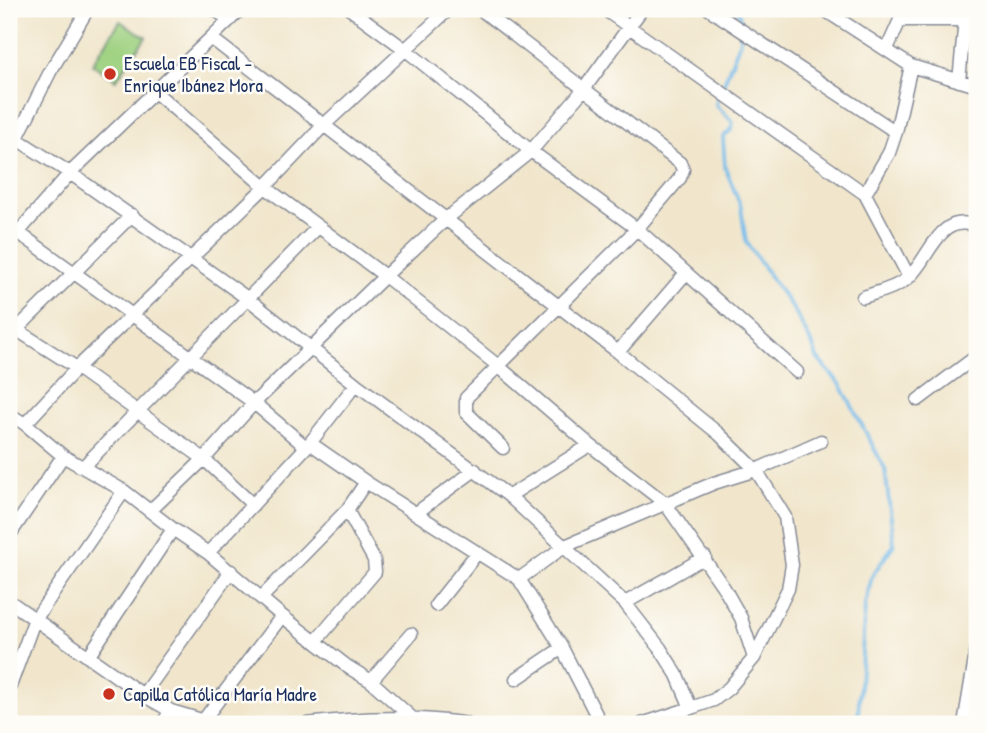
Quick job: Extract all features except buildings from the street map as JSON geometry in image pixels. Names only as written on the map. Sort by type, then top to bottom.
[{"type":"street","points":[[9,154],[13,137],[88,9]]},
{"type":"street","points":[[214,9],[230,20]]},
{"type":"street","points":[[9,243],[70,173],[241,9]]},
{"type":"street","points":[[349,9],[406,50],[531,151],[637,229],[797,372]]},
{"type":"street","points":[[25,424],[77,368],[265,187],[325,124],[449,9]]},
{"type":"street","points":[[480,9],[680,163],[683,170],[680,178],[637,229],[466,398],[466,412],[503,448]]},
{"type":"street","points":[[604,9],[865,194],[909,277]]},
{"type":"street","points":[[151,510],[204,459],[254,403],[385,276],[446,219],[531,151],[584,89],[642,9]]},
{"type":"street","points":[[709,9],[896,132]]},
{"type":"street","points":[[823,9],[911,66],[977,86]]},
{"type":"street","points":[[887,49],[900,14],[969,18],[959,81]]},
{"type":"street","points":[[211,37],[618,352],[719,434],[756,470],[785,517],[792,565],[788,589],[754,658],[729,688],[714,700],[691,708],[674,719],[642,724]]},
{"type":"street","points":[[865,194],[889,153],[911,66]]},
{"type":"street","points":[[155,92],[265,187],[385,276],[497,365],[590,445],[665,503],[705,557],[741,618],[754,658]]},
{"type":"street","points":[[13,137],[132,215],[247,298],[356,384],[509,496],[625,603],[666,657],[691,708]]},
{"type":"street","points":[[132,215],[11,331],[77,368],[204,459],[253,505]]},
{"type":"street","points":[[863,297],[890,288],[909,277],[946,228],[968,223],[977,226]]},
{"type":"street","points":[[84,466],[318,227]]},
{"type":"street","points":[[19,233],[308,445],[519,579],[562,648],[601,724]]},
{"type":"street","points":[[618,352],[686,273]]},
{"type":"street","points":[[918,400],[977,356]]},
{"type":"street","points":[[208,553],[308,445],[356,384]]},
{"type":"street","points":[[9,416],[25,424],[63,456],[84,466],[151,510],[232,571],[282,616],[348,667],[371,681],[411,717]]},
{"type":"street","points":[[519,579],[565,546],[714,483],[756,470],[821,441]]},
{"type":"street","points":[[509,496],[590,445]]},
{"type":"street","points":[[9,536],[63,456]]},
{"type":"street","points":[[416,513],[475,470]]},
{"type":"street","points":[[262,597],[347,510],[366,482]]},
{"type":"street","points":[[9,689],[33,621],[124,491]]},
{"type":"street","points":[[316,642],[375,572],[374,560],[347,510]]},
{"type":"street","points":[[88,657],[173,529]]},
{"type":"street","points":[[436,605],[477,553]]},
{"type":"street","points":[[625,603],[705,557]]},
{"type":"street","points":[[143,695],[232,571]]},
{"type":"street","points":[[9,601],[33,621],[143,695],[171,711],[209,723],[282,616]]},
{"type":"street","points":[[371,681],[411,634]]},
{"type":"street","points":[[964,724],[977,647]]},
{"type":"street","points":[[516,679],[562,648]]},
{"type":"street","points":[[162,724],[171,711]]},
{"type":"street","points":[[307,724],[354,718],[411,717],[468,724]]},
{"type":"green space","points":[[120,21],[146,37],[116,80],[92,64]]},
{"type":"waterway","points":[[738,9],[742,26]]},
{"type":"waterway","points":[[722,88],[740,41],[740,33]]},
{"type":"waterway","points":[[718,94],[716,105],[733,122],[731,130],[723,137],[725,167],[741,207],[746,242],[795,312],[817,358],[841,385],[885,469],[894,544],[872,576],[865,604],[858,717],[860,724]]},
{"type":"place","name":"Escuela EB Fiscal - Enrique Ibánez Mora","points":[[110,74]]},
{"type":"place","name":"Capilla Católica María Madre","points":[[109,694]]}]
